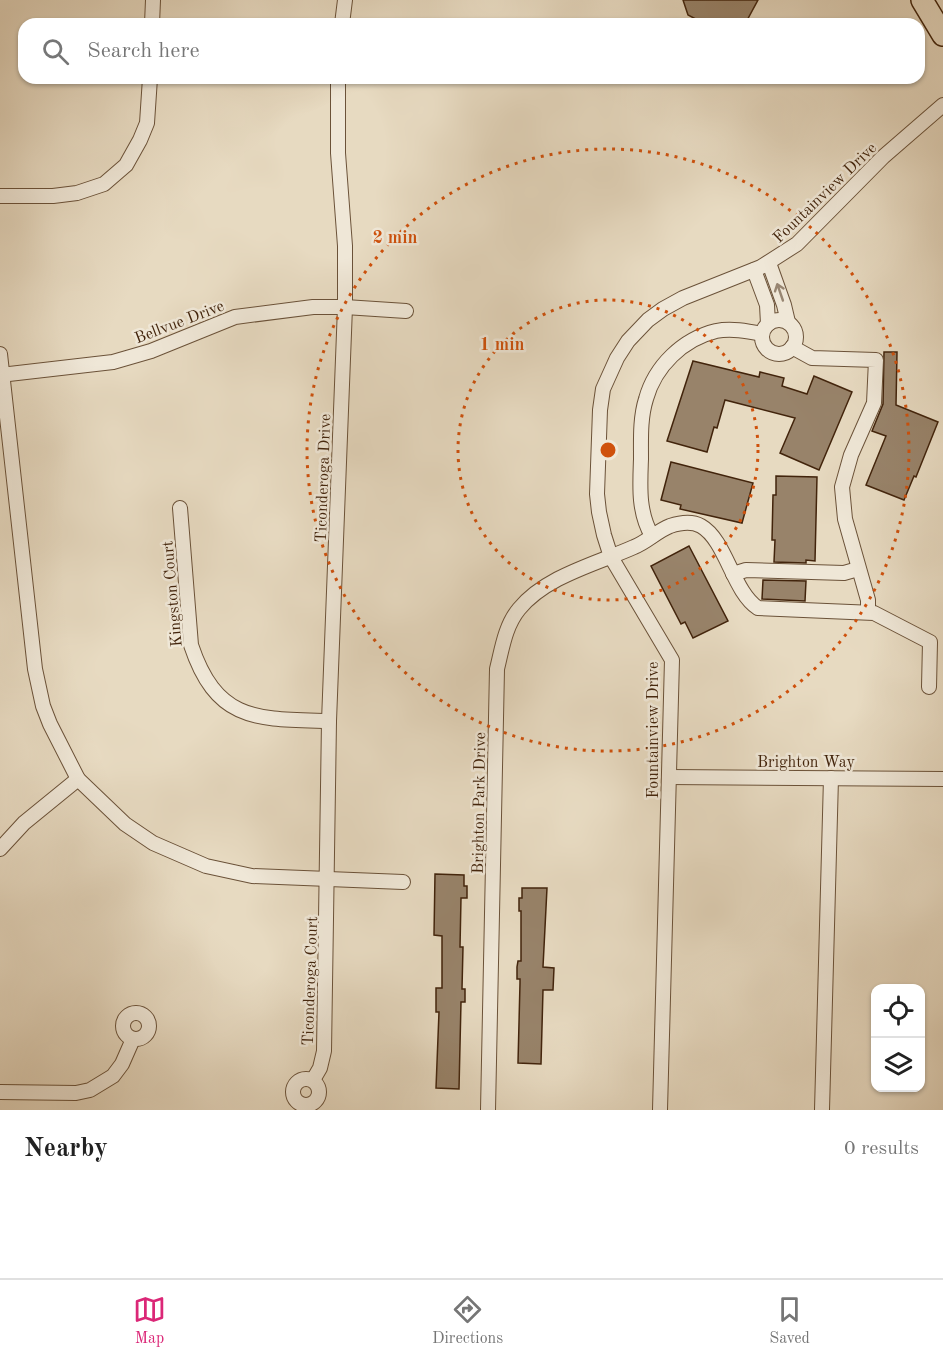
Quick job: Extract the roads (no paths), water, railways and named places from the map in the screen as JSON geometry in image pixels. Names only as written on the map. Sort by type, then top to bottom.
[{"type":"main road","points":[[922,0],[943,36]]},
{"type":"street","points":[[152,18],[153,0]]},
{"type":"street","points":[[343,18],[345,0]]},
{"type":"street","points":[[0,196],[53,196],[77,193],[105,184],[126,165],[140,140],[147,123],[150,84]]},
{"type":"street","name":"Ticonderoga Drive","points":[[328,880],[329,721],[345,307],[345,246],[338,153],[338,84]]},
{"type":"street","name":"Fountainview Drive","points":[[660,1110],[672,660],[611,557],[599,512],[598,444],[603,389],[617,358],[636,331],[663,309],[683,298],[769,263],[797,244],[876,164],[943,105]]},
{"type":"street","points":[[754,270],[767,305],[764,345],[770,351],[782,353],[792,347],[796,340],[795,332],[788,322],[769,263]]},
{"type":"street","name":"Bellvue Drive","points":[[1,375],[113,362],[151,351],[235,317],[313,308],[345,307],[406,311]]},
{"type":"street","points":[[652,536],[642,515],[640,483],[643,411],[655,376],[676,351],[703,335],[717,331],[765,329],[780,320],[788,322]]},
{"type":"street","points":[[792,347],[812,358],[876,360],[874,403],[851,455],[842,487],[844,519],[868,600],[868,612]]},
{"type":"street","points":[[0,354],[34,669],[50,724],[78,779],[125,824],[153,843],[206,866],[252,876],[403,882]]},
{"type":"street","name":"Kingston Court","points":[[180,508],[191,645],[208,685],[230,705],[259,717],[329,721]]},
{"type":"street","name":"Brighton Park Drive","points":[[488,1110],[497,669],[506,631],[518,610],[537,591],[637,546],[670,526],[680,524],[700,526],[709,533],[733,574]]},
{"type":"street","points":[[858,569],[844,573],[746,570],[733,574],[752,604],[758,608],[868,612],[930,642],[929,687]]},
{"type":"street","name":"Brighton Way","points":[[669,777],[943,779]]},
{"type":"street","points":[[822,1110],[831,778]]},
{"type":"street","points":[[0,849],[24,822],[78,779]]},
{"type":"street","name":"Ticonderoga Court","points":[[313,1080],[320,1068],[324,1051],[328,880]]},
{"type":"street","points":[[0,1092],[76,1093],[90,1090],[113,1076],[122,1064],[133,1039]]}]
